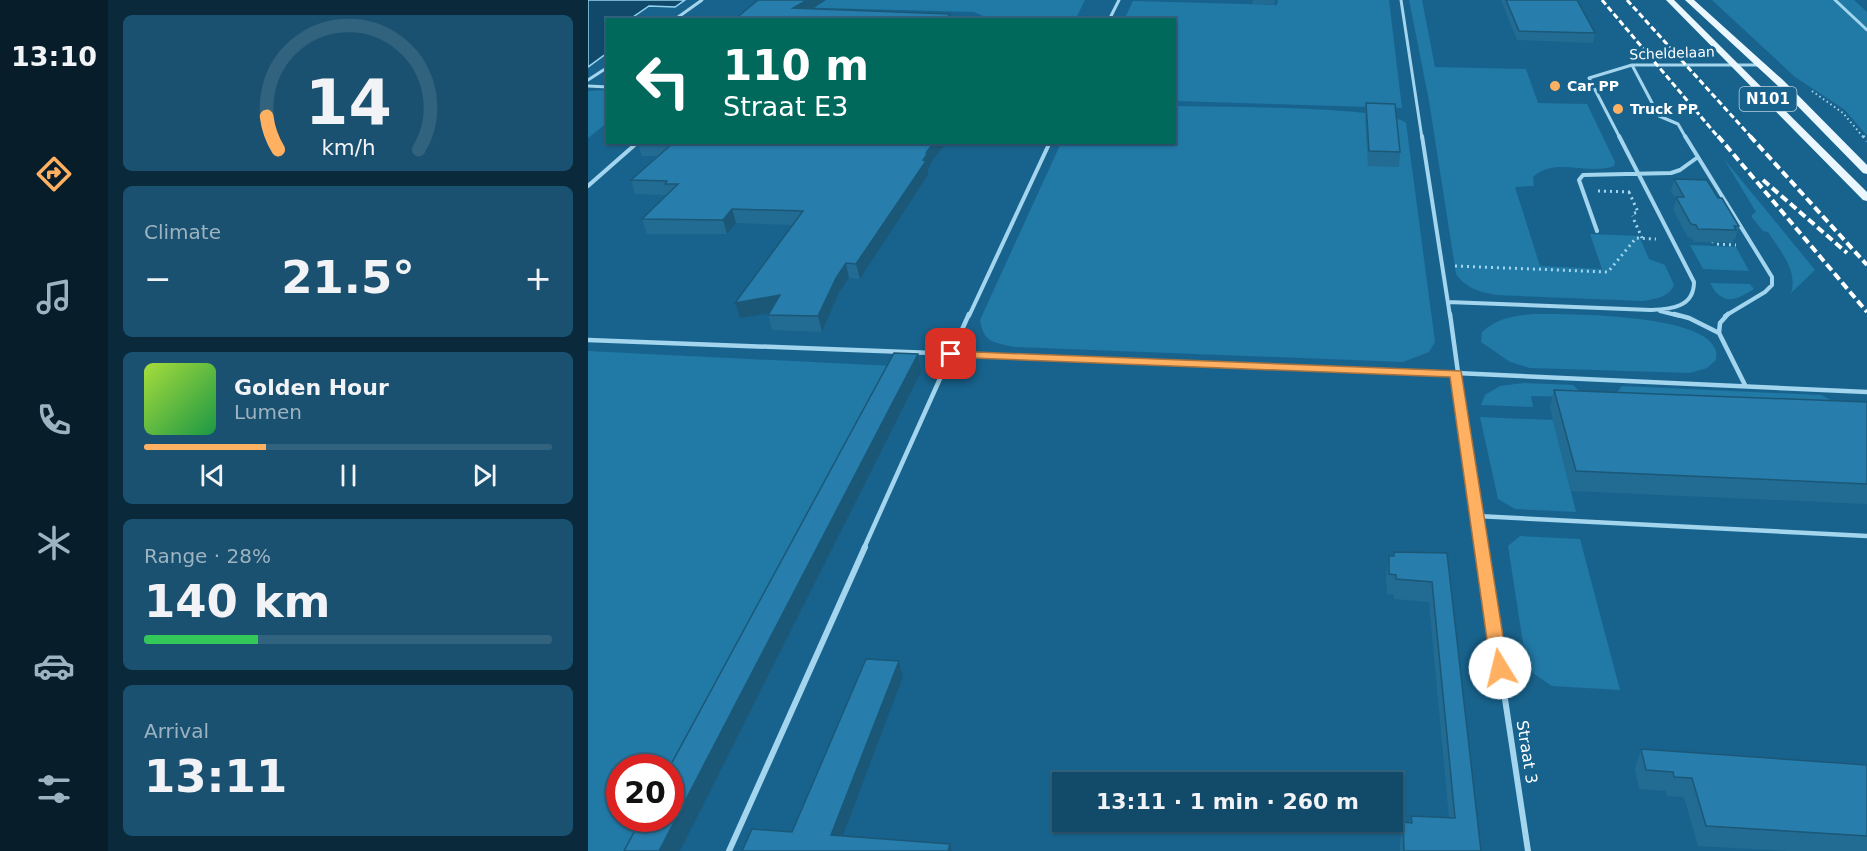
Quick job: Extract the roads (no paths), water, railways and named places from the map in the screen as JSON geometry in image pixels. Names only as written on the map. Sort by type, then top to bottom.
[{"type":"main road","name":"Scheldelaan","points":[[1670,0],[1867,198]]},
{"type":"main road","name":"Scheldelaan","points":[[1689,0],[1762,65],[1821,122],[1867,171]]},
{"type":"lane","points":[[677,18],[702,0]]},
{"type":"lane","points":[[1110,18],[1119,0]]},
{"type":"lane","name":"Straat 3","points":[[1401,0],[1448,302],[1456,374],[1528,851]]},
{"type":"lane","points":[[1835,0],[1867,30]]},
{"type":"lane","points":[[1632,65],[1659,116],[1678,124],[1772,277],[1772,285],[1765,292],[1725,316],[1720,323],[1719,333],[1745,386]]},
{"type":"lane","name":"Scheldelaan","points":[[1651,310],[1683,305],[1691,299],[1695,292],[1694,282],[1589,78],[1632,65],[1762,65]]},
{"type":"lane","points":[[588,80],[606,68]]},
{"type":"lane","points":[[588,86],[606,87]]},
{"type":"lane","points":[[588,186],[636,144]]},
{"type":"lane","points":[[729,851],[951,354],[1049,144]]},
{"type":"lane","points":[[1597,231],[1579,180],[1583,175],[1593,172],[1671,173],[1680,170],[1698,157]]},
{"type":"lane","points":[[1448,302],[1651,310],[1689,318],[1719,333]]},
{"type":"lane","points":[[588,340],[1867,392]]},
{"type":"lane","points":[[1477,516],[1867,536]]},
{"type":"railway","points":[[1602,0],[1719,138]]},
{"type":"railway","points":[[1627,0],[1752,138]]},
{"type":"railway","points":[[1718,136],[1867,312]]},
{"type":"railway","points":[[1750,136],[1867,265]]},
{"type":"railway","points":[[1763,180],[1847,253]]},
{"type":"place","name":"Car PP","points":[[1555,86]]},
{"type":"place","name":"Truck PP","points":[[1618,109]]}]
